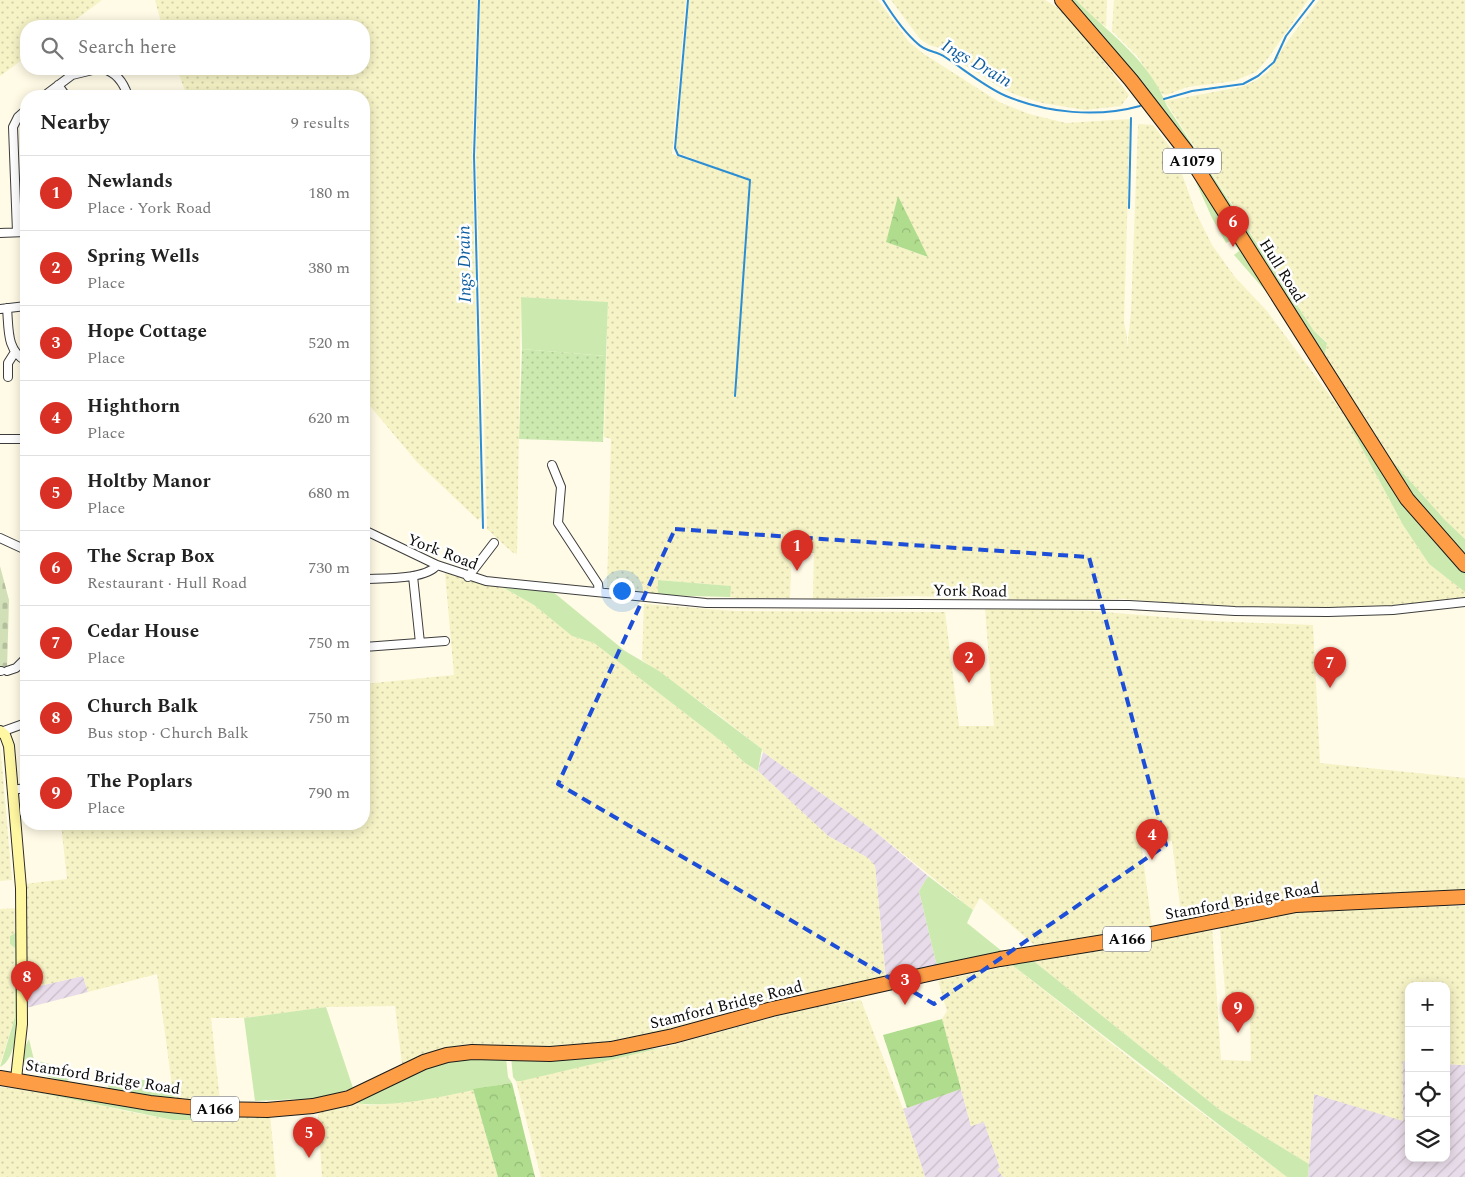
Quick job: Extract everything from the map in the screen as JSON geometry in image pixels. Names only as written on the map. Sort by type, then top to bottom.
[{"type":"highway","name":"Hull Road","points":[[1062,0],[1131,80],[1186,151],[1406,499],[1465,565]]},
{"type":"highway","name":"Stamford Bridge Road","points":[[0,1078],[16,1079],[103,1096],[208,1109],[266,1110],[313,1106],[349,1098],[424,1062],[447,1055],[472,1052],[550,1054],[611,1048],[665,1038],[772,1009],[952,969],[1000,959],[1141,936],[1296,905],[1465,897]]},
{"type":"street","points":[[52,90],[74,75]]},
{"type":"street","points":[[115,75],[123,82],[126,90]]},
{"type":"street","points":[[58,86],[61,90]]},
{"type":"street","points":[[0,233],[17,232],[13,127],[20,115]]},
{"type":"street","points":[[20,307],[4,309],[10,339],[15,352],[20,356]]},
{"type":"street","points":[[8,377],[8,363],[15,352]]},
{"type":"street","points":[[0,439],[20,439]]},
{"type":"street","points":[[552,465],[561,487],[558,523],[598,584],[599,592]]},
{"type":"street","name":"York Road","points":[[370,533],[437,565],[468,577],[486,581],[706,603],[1129,605],[1235,611],[1394,610],[1465,602]]},
{"type":"street","points":[[0,538],[20,547]]},
{"type":"street","points":[[468,577],[494,543]]},
{"type":"street","points":[[370,579],[413,576],[431,571],[437,565]]},
{"type":"street","points":[[413,576],[420,643]]},
{"type":"street","points":[[370,647],[445,641]]},
{"type":"street","points":[[2,671],[16,668],[20,664]]},
{"type":"street","points":[[16,1079],[22,1024],[21,888],[9,746],[1,731],[20,725]]},
{"type":"street","points":[[12,790],[20,789]]},
{"type":"highlighted area","points":[[675,529],[1089,557],[1166,845],[934,1004],[558,784]]},
{"type":"shaded area","points":[[0,0],[102,0],[75,20],[20,20],[20,61],[0,76]]},
{"type":"shaded area","points":[[155,0],[477,0],[472,152],[481,517],[478,520],[417,462],[370,406],[370,90],[185,90],[179,75],[370,75],[370,20],[160,20]]},
{"type":"shaded area","points":[[480,0],[686,0],[672,154],[736,175],[678,153],[676,147],[689,0],[878,0],[909,42],[924,54],[999,102],[1029,114],[1066,123],[1130,119],[1124,323],[1127,348],[1131,313],[1138,124],[1153,125],[1174,152],[1196,213],[1212,245],[1235,277],[1266,310],[1343,413],[1403,525],[1429,564],[1465,592],[1465,598],[1387,608],[1326,609],[1192,605],[1122,599],[1074,601],[914,596],[813,599],[814,553],[792,552],[790,598],[736,598],[730,597],[730,586],[659,580],[658,595],[607,587],[611,439],[604,437],[608,302],[521,297],[517,554],[512,552],[487,529],[476,157]],"holes":[[[898,197],[927,256],[886,242]]]},
{"type":"shaded area","points":[[891,0],[1045,0],[1068,14],[1129,95],[1121,106],[1085,110],[1042,103],[1014,94],[950,56],[939,52],[940,48],[929,45],[920,39]]},
{"type":"shaded area","points":[[1076,0],[1107,0],[1106,27],[1093,18]]},
{"type":"shaded area","points":[[1114,0],[1308,0],[1269,57],[1256,72],[1234,81],[1188,87],[1166,95],[1161,93],[1138,57],[1112,31]]},
{"type":"shaded area","points":[[1319,0],[1465,0],[1465,539],[1445,520],[1385,453],[1324,358],[1327,342],[1314,331],[1165,101],[1241,87],[1255,81],[1268,72],[1287,42]]},
{"type":"shaded area","points":[[445,573],[504,588],[534,605],[572,636],[594,643],[725,744],[745,763],[758,771],[828,836],[868,858],[875,866],[886,980],[811,992],[739,1008],[650,1034],[577,1047],[547,1049],[469,1044],[444,1048],[402,1064],[395,1006],[326,1007],[244,1018],[211,1018],[220,1101],[174,1100],[157,974],[88,992],[83,976],[26,989],[24,884],[67,879],[62,830],[370,830],[370,683],[454,675]]},
{"type":"shaded area","points":[[644,604],[734,611],[945,612],[959,726],[994,726],[985,608],[1092,611],[1210,621],[1313,625],[1320,763],[1465,778],[1465,892],[1276,900],[1182,921],[1172,841],[1141,842],[1152,928],[1038,948],[980,898],[973,910],[872,829],[763,752],[762,749],[716,713],[642,660]]},
{"type":"shaded area","points":[[0,744],[12,880],[0,881]]},
{"type":"shaded area","points":[[763,752],[872,829],[928,876],[919,891],[937,967],[886,980],[875,866],[868,858],[828,836],[758,771]]},
{"type":"shaded area","points":[[1465,906],[1465,1065],[1450,1064],[1450,982],[1405,982],[1403,1121],[1314,1094],[1309,1164],[1220,1110],[1031,959],[1212,926],[1221,1060],[1251,1061],[1250,1014],[1227,1016],[1220,927],[1318,908]]},
{"type":"shaded area","points":[[18,908],[17,932],[10,936],[10,944],[15,948],[15,1017],[0,1064],[0,909]]},
{"type":"shaded area","points":[[1012,965],[1149,1073],[1287,1177],[1003,1177],[997,1169],[1000,1168],[984,1122],[971,1126],[942,1019],[947,1011],[938,981]]},
{"type":"shaded area","points":[[83,976],[88,992],[26,1008],[26,989]]},
{"type":"shaded area","points":[[861,1000],[903,1109],[925,1177],[541,1177],[516,1081],[661,1048],[811,1007]]},
{"type":"shaded area","points":[[1403,1061],[1405,1061],[1405,1162],[1450,1162],[1450,1064],[1465,1065],[1465,1177],[1308,1177],[1314,1094],[1402,1120]]},
{"type":"shaded area","points":[[0,1087],[40,1091],[173,1120],[270,1114],[276,1177],[0,1177]]},
{"type":"shaded area","points":[[473,1089],[498,1177],[322,1177],[318,1111],[347,1102],[369,1105],[411,1102]]},
{"type":"shaded area","points":[[961,1089],[971,1126],[984,1121],[1000,1168],[998,1169],[1003,1177],[925,1177],[903,1109]]},
{"type":"green space","points":[[1067,0],[1076,0],[1127,48],[1150,74],[1167,106],[1314,331],[1327,343],[1324,358],[1385,453],[1445,520],[1465,539],[1465,559],[1412,500],[1226,209]]},
{"type":"green space","points":[[1199,180],[1267,288],[1269,295],[1234,255],[1239,251],[1232,240],[1226,243],[1212,218],[1196,182]]},
{"type":"green space","points":[[898,196],[928,257],[886,242]]},
{"type":"green space","points":[[521,297],[608,302],[606,356],[522,349]]},
{"type":"green space","points":[[522,349],[606,356],[603,442],[519,439]]},
{"type":"green space","points":[[1343,413],[1408,509],[1465,572],[1465,592],[1429,564],[1403,525]]},
{"type":"green space","points":[[0,566],[9,600],[7,669],[0,669]]},
{"type":"green space","points":[[658,580],[731,586],[730,597],[658,595]]},
{"type":"green space","points":[[504,588],[552,591],[625,651],[659,671],[762,749],[758,771],[745,763],[725,744],[594,643],[572,636],[534,605]]},
{"type":"green space","points":[[928,876],[973,910],[967,923],[1003,952],[937,967],[919,891]]},
{"type":"green space","points":[[17,932],[19,1005],[17,1026],[14,1045],[8,1059],[0,1067],[15,1017],[15,948],[10,944],[10,936]]},
{"type":"green space","points":[[1031,959],[1220,1110],[1309,1164],[1308,1177],[1287,1177],[1012,965]]},
{"type":"green space","points":[[326,1007],[353,1088],[323,1098],[255,1101],[244,1018]]},
{"type":"green space","points":[[942,1019],[961,1089],[907,1108],[883,1035]]},
{"type":"green space","points":[[29,1039],[34,1060],[61,1067],[65,1062],[76,1073],[66,1082],[26,1070],[24,1054]]},
{"type":"green space","points":[[661,1048],[521,1081],[516,1081],[513,1077],[511,1057],[597,1055]]},
{"type":"green space","points":[[475,1056],[506,1058],[508,1077],[512,1083],[409,1102],[368,1104],[347,1102],[443,1060]]},
{"type":"green space","points":[[136,1079],[173,1084],[174,1100],[113,1091],[108,1087],[109,1080],[135,1083]]},
{"type":"green space","points":[[512,1083],[535,1177],[498,1177],[473,1089]]},
{"type":"green space","points":[[49,1091],[270,1114],[173,1120],[46,1094]]},
{"type":"waterway","name":"Ings Drain","points":[[479,0],[474,156],[483,528]]},
{"type":"waterway","points":[[688,0],[675,148],[678,155],[750,180],[735,396]]},
{"type":"waterway","name":"Ings Drain","points":[[883,0],[903,29],[921,47],[942,55],[1006,96],[1038,106],[1072,112],[1107,112],[1140,106]]},
{"type":"waterway","name":"Ings Drain","points":[[1164,99],[1192,91],[1243,84],[1258,76],[1274,62],[1286,36],[1314,0]]},
{"type":"waterway","points":[[1129,208],[1131,118]]},
{"type":"place","name":"The Scrap Box","points":[[1233,247]]},
{"type":"place","name":"Newlands","points":[[797,571]]},
{"type":"place","name":"Spring Wells","points":[[969,683]]},
{"type":"place","name":"Cedar House","points":[[1330,688]]},
{"type":"place","name":"Highthorn","points":[[1152,860]]},
{"type":"place","name":"Church Balk","points":[[27,1002]]},
{"type":"place","name":"Hope Cottage","points":[[905,1005]]},
{"type":"place","name":"The Poplars","points":[[1238,1033]]},
{"type":"place","name":"Holtby Manor","points":[[309,1158]]}]
